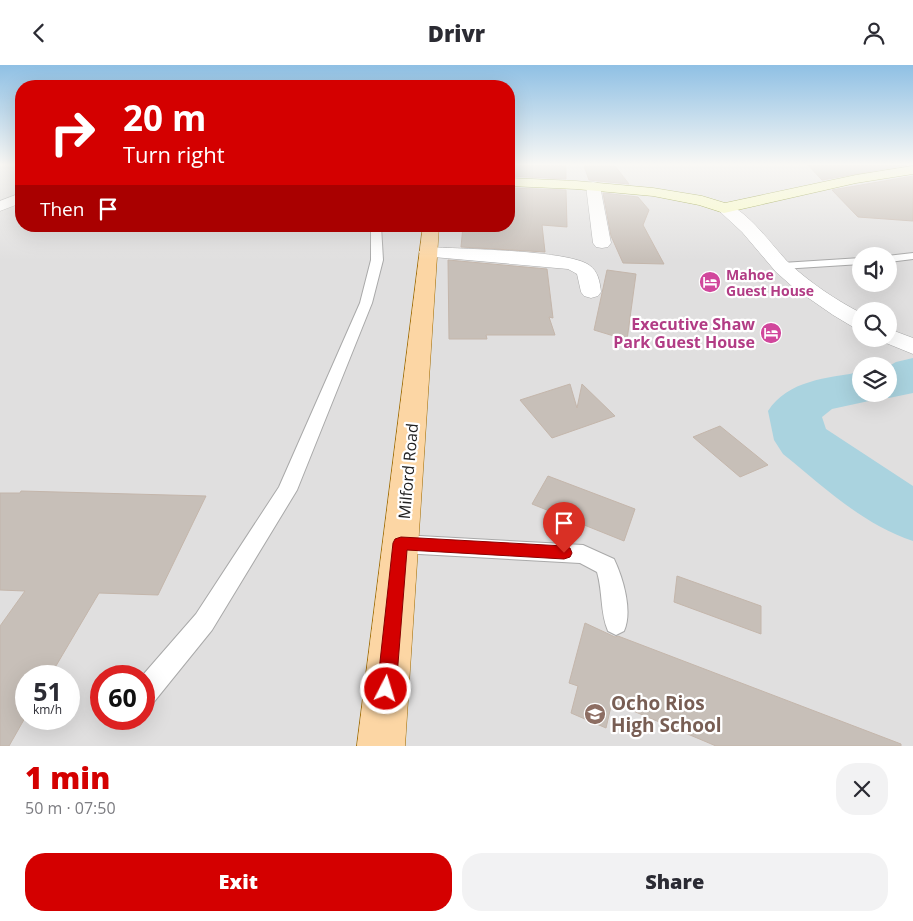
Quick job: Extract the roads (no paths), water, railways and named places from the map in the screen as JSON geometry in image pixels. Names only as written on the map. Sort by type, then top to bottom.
[{"type":"main road","name":"Milford Road","points":[[381,746],[430,239]]},
{"type":"street","points":[[595,197],[602,243]]},
{"type":"street","points":[[678,197],[724,208],[739,219],[782,266],[807,289],[852,317]]},
{"type":"street","points":[[724,208],[775,197]]},
{"type":"street","points":[[0,206],[15,200]]},
{"type":"street","points":[[430,239],[568,264],[587,271],[590,277],[591,292]]},
{"type":"lane","points":[[155,680],[204,622],[287,490],[366,303],[377,260],[376,232]]},
{"type":"lane","points":[[897,258],[913,256]]},
{"type":"lane","points":[[782,266],[852,262]]},
{"type":"lane","points":[[401,543],[583,554],[606,567],[612,587],[616,623]]},
{"type":"waterway","points":[[897,382],[913,372]]},
{"type":"waterway","points":[[852,390],[817,396],[794,411],[802,440],[882,499],[913,515]]},
{"type":"place","name":"Mahoe Guest House","points":[[710,282]]},
{"type":"place","name":"Executive Shaw Park Guest House","points":[[771,333]]},
{"type":"place","name":"Ocho Rios High School","points":[[595,714]]}]
